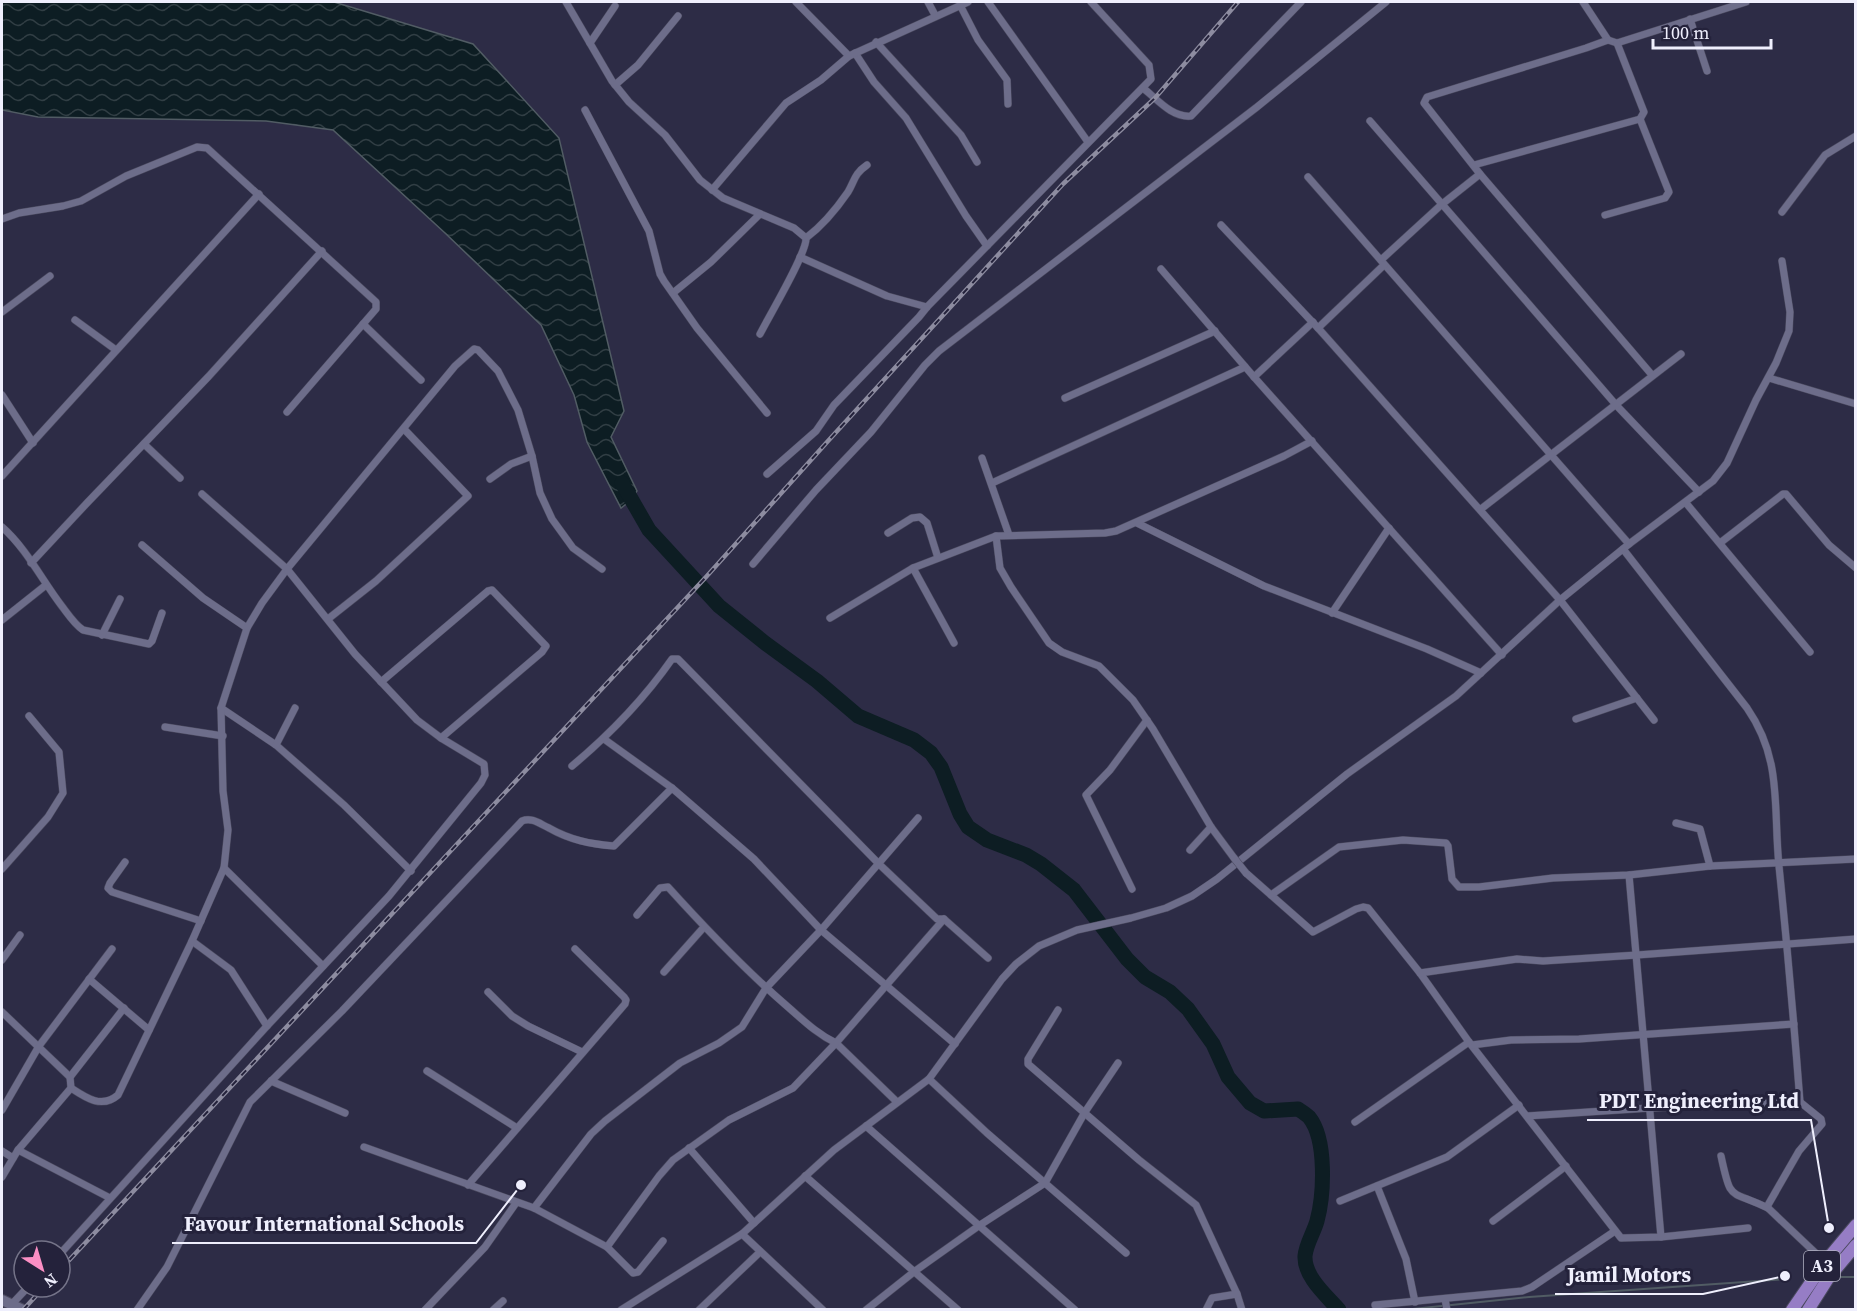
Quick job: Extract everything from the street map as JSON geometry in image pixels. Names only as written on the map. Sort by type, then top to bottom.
[{"type":"highway","name":"A3","points":[[1792,1310],[1825,1262],[1856,1225]]},
{"type":"highway","name":"A3","points":[[1808,1310],[1822,1287],[1856,1245]]},
{"type":"main road","points":[[7,1302],[23,1310]]},
{"type":"street","points":[[566,2],[615,84],[629,102],[665,135],[693,172],[712,190],[733,203],[794,228],[806,238]]},
{"type":"street","points":[[796,2],[852,54],[906,118],[987,246]]},
{"type":"street","points":[[928,2],[935,15]]},
{"type":"street","points":[[712,190],[786,103],[821,80],[852,54],[968,2]]},
{"type":"street","points":[[988,2],[1088,142]]},
{"type":"street","points":[[767,474],[816,431],[834,405],[927,307],[1151,79],[1149,65],[1091,2]]},
{"type":"street","points":[[1143,88],[1170,111],[1184,117],[1191,116],[1301,2]]},
{"type":"street","points":[[753,564],[816,490],[871,432],[939,351],[1257,107],[1386,2]]},
{"type":"street","points":[[1583,2],[1608,40]]},
{"type":"street","points":[[1652,375],[1480,174],[1424,104],[1426,98],[1608,40],[1617,42],[1746,2]]},
{"type":"street","points":[[960,5],[978,40],[1007,80],[1008,104]]},
{"type":"street","points":[[590,43],[615,6]]},
{"type":"street","points":[[615,84],[638,65],[678,16]]},
{"type":"street","points":[[1690,19],[1707,71]]},
{"type":"street","points":[[876,42],[961,135],[977,162]]},
{"type":"street","points":[[1474,165],[1640,119],[1644,112],[1617,42]]},
{"type":"street","points":[[585,110],[649,231],[660,274],[697,328],[766,413]]},
{"type":"street","points":[[1605,215],[1665,198],[1668,195],[1669,192],[1640,119]]},
{"type":"street","points":[[1370,121],[1617,406],[1699,492]]},
{"type":"street","points":[[1782,212],[1825,155],[1856,136]]},
{"type":"street","points":[[2,219],[19,213],[81,201],[126,176],[202,147],[207,148],[376,302],[376,309],[287,412]]},
{"type":"street","points":[[806,238],[815,232],[850,189],[855,175],[867,165]]},
{"type":"street","points":[[1254,377],[1316,325],[1441,205],[1480,174]]},
{"type":"street","points":[[1308,177],[1552,454],[1626,546],[1761,730],[1774,772],[1777,791],[1779,862],[1788,942],[1800,1102]]},
{"type":"street","points":[[2,476],[259,194]]},
{"type":"street","points":[[673,293],[711,262],[760,214]]},
{"type":"street","points":[[1221,225],[1316,325],[1481,509],[1560,600],[1654,720]]},
{"type":"street","points":[[760,334],[800,257],[806,238]]},
{"type":"street","points":[[32,563],[209,376],[322,251]]},
{"type":"street","points":[[800,257],[887,296],[927,307]]},
{"type":"street","points":[[621,1310],[742,1234],[834,1150],[929,1079],[1002,979],[1017,963],[1039,946],[1077,930],[1166,908],[1192,896],[1217,879],[1347,774],[1456,696],[1560,600],[1626,546],[1713,481],[1727,463],[1782,351],[1790,321],[1782,261]]},
{"type":"street","points":[[1161,269],[1245,367],[1502,655]]},
{"type":"street","points":[[2,312],[50,276]]},
{"type":"street","points":[[75,320],[116,350]]},
{"type":"street","points":[[363,324],[421,380]]},
{"type":"street","points":[[1065,399],[1215,332]]},
{"type":"street","points":[[71,1088],[96,1102],[111,1101],[118,1095],[192,941],[224,868],[228,830],[223,791],[221,708],[247,628],[287,569],[455,366],[474,349],[478,350],[498,371],[518,410],[540,493],[552,519],[573,548],[602,569]]},
{"type":"street","points":[[1481,509],[1617,406],[1652,375],[1681,354]]},
{"type":"street","points":[[992,483],[1245,367]]},
{"type":"street","points":[[1769,378],[1856,404]]},
{"type":"street","points":[[2,395],[33,443]]},
{"type":"street","points":[[328,619],[376,581],[468,496],[404,429]]},
{"type":"street","points":[[830,618],[913,567],[996,536],[1105,533],[1137,523],[1312,441]]},
{"type":"street","points":[[144,444],[180,478]]},
{"type":"street","points":[[490,479],[511,464],[532,456]]},
{"type":"street","points":[[982,458],[1009,535]]},
{"type":"street","points":[[72,1241],[411,871],[485,775],[484,764],[441,738],[417,720],[355,654],[287,569],[202,494]]},
{"type":"street","points":[[1720,543],[1786,494],[1829,545],[1856,568]]},
{"type":"street","points":[[1686,503],[1810,652]]},
{"type":"street","points":[[888,532],[912,518],[920,517],[927,524],[938,558]]},
{"type":"street","points":[[1137,523],[1264,586],[1427,649],[1481,673]]},
{"type":"street","points":[[2,527],[16,541],[46,585],[78,627],[83,630],[149,644],[162,613]]},
{"type":"street","points":[[1332,613],[1389,528]]},
{"type":"street","points":[[996,536],[1000,568],[1049,643],[1054,648],[1099,666],[1133,700],[1211,827],[1246,873],[1313,932],[1356,909],[1368,908],[1623,1239],[1748,1228]]},
{"type":"street","points":[[142,545],[203,598],[247,628]]},
{"type":"street","points":[[913,567],[954,642]]},
{"type":"street","points":[[2,620],[46,585]]},
{"type":"street","points":[[381,682],[492,590],[546,646],[545,649],[441,738]]},
{"type":"street","points":[[102,635],[120,599]]},
{"type":"street","points":[[572,766],[604,739],[672,659],[678,659],[879,864],[937,919],[945,919],[988,958]]},
{"type":"street","points":[[1576,719],[1637,698]]},
{"type":"street","points":[[221,708],[276,745],[344,806],[411,871]]},
{"type":"street","points":[[276,745],[295,708]]},
{"type":"street","points":[[2,869],[48,817],[63,793],[58,752],[29,716]]},
{"type":"street","points":[[1132,889],[1086,795],[1110,770],[1147,720]]},
{"type":"street","points":[[165,727],[223,736]]},
{"type":"street","points":[[604,739],[672,788],[754,859],[821,930],[955,1044]]},
{"type":"street","points":[[136,1310],[167,1267],[250,1102],[342,1011],[522,821],[534,820],[566,838],[580,842],[614,846],[672,788]]},
{"type":"street","points":[[534,1208],[591,1134],[604,1121],[680,1063],[731,1036],[742,1027],[766,988],[821,930],[918,818]]},
{"type":"street","points":[[1676,823],[1700,829],[1710,866]]},
{"type":"street","points":[[1190,850],[1211,827]]},
{"type":"street","points":[[1270,895],[1328,852],[1339,847],[1403,840],[1446,843],[1452,879],[1459,887],[1479,887],[1553,878],[1629,875],[1710,866],[1856,859]]},
{"type":"street","points":[[125,862],[110,883],[108,888],[112,892],[201,921]]},
{"type":"street","points":[[224,868],[323,966]]},
{"type":"street","points":[[1629,875],[1661,1237]]},
{"type":"street","points":[[637,915],[660,888],[668,887],[704,927],[766,988],[823,1037],[836,1043],[897,1102]]},
{"type":"street","points":[[607,1247],[659,1176],[689,1148],[748,1109],[793,1088],[836,1043],[945,919]]},
{"type":"street","points":[[663,972],[704,927]]},
{"type":"street","points":[[2,960],[20,935]]},
{"type":"street","points":[[1420,973],[1517,959],[1543,961],[1856,939]]},
{"type":"street","points":[[192,941],[231,970],[267,1026]]},
{"type":"street","points":[[2,1110],[39,1046],[112,949]]},
{"type":"street","points":[[468,1185],[626,1000],[575,949]]},
{"type":"street","points":[[88,979],[149,1030]]},
{"type":"street","points":[[488,992],[512,1016],[582,1052]]},
{"type":"street","points":[[70,1077],[124,1008]]},
{"type":"street","points":[[1058,1010],[1027,1061],[1139,1160],[1196,1205],[1237,1294],[1242,1310]]},
{"type":"street","points":[[2,1012],[70,1077],[71,1088],[18,1150],[2,1177]]},
{"type":"street","points":[[1355,1122],[1470,1043],[1579,1039],[1794,1024]]},
{"type":"street","points":[[866,1310],[915,1271],[1045,1183],[1085,1112],[1118,1063]]},
{"type":"street","points":[[427,1071],[518,1128]]},
{"type":"street","points":[[929,1079],[987,1133],[1126,1253]]},
{"type":"street","points":[[271,1081],[345,1113]]},
{"type":"street","points":[[1527,1116],[1800,1102],[1821,1119],[1822,1124],[1799,1151],[1768,1208]]},
{"type":"street","points":[[1340,1201],[1455,1153],[1519,1105]]},
{"type":"street","points":[[866,1126],[1075,1310]]},
{"type":"street","points":[[364,1147],[534,1208],[607,1247],[633,1273],[636,1273],[663,1241]]},
{"type":"street","points":[[689,1148],[753,1223]]},
{"type":"street","points":[[18,1150],[110,1198]]},
{"type":"street","points":[[2,1151],[13,1158]]},
{"type":"street","points":[[1721,1156],[1727,1184],[1731,1191],[1735,1195],[1768,1208],[1825,1262]]},
{"type":"street","points":[[1493,1221],[1566,1166]]},
{"type":"street","points":[[805,1176],[958,1310]]},
{"type":"street","points":[[1377,1186],[1406,1259],[1415,1302]]},
{"type":"street","points":[[429,1308],[485,1247],[516,1203]]},
{"type":"street","points":[[1375,1305],[1415,1302],[1446,1304],[1522,1291],[1532,1287],[1615,1231]]},
{"type":"street","points":[[742,1234],[823,1310]]},
{"type":"street","points":[[699,1310],[760,1252]]},
{"type":"street","points":[[1206,1310],[1212,1298],[1237,1294]]},
{"type":"street","points":[[493,1310],[503,1301]]},
{"type":"water","points":[[2,2],[334,2],[473,44],[559,138],[624,411],[611,437],[637,491],[630,501],[621,508],[587,442],[574,395],[541,325],[333,130],[266,121],[38,117],[2,110]]},
{"type":"waterway","points":[[622,483],[649,530],[719,606],[817,681],[858,716],[914,740],[931,753],[941,767],[960,814],[968,827],[987,840],[1026,855],[1074,890],[1127,959],[1145,977],[1170,992],[1188,1009],[1213,1044],[1228,1077],[1250,1103],[1264,1111],[1298,1109],[1309,1117],[1319,1139],[1322,1182],[1316,1225],[1305,1256],[1306,1264],[1317,1286],[1339,1310]]},
{"type":"waterway","points":[[1839,1277],[1856,1277]]},
{"type":"waterway","points":[[1403,1310],[1529,1297],[1786,1279]]},
{"type":"railway","points":[[72,1257],[706,577],[1063,184],[1155,98],[1238,2]]},
{"type":"railway","points":[[23,1310],[33,1299]]},
{"type":"place","name":"Favour International Schools","points":[[521,1185]]},
{"type":"place","name":"PDT Engineering Ltd","points":[[1829,1228]]},
{"type":"place","name":"Jamil Motors","points":[[1785,1276]]}]
